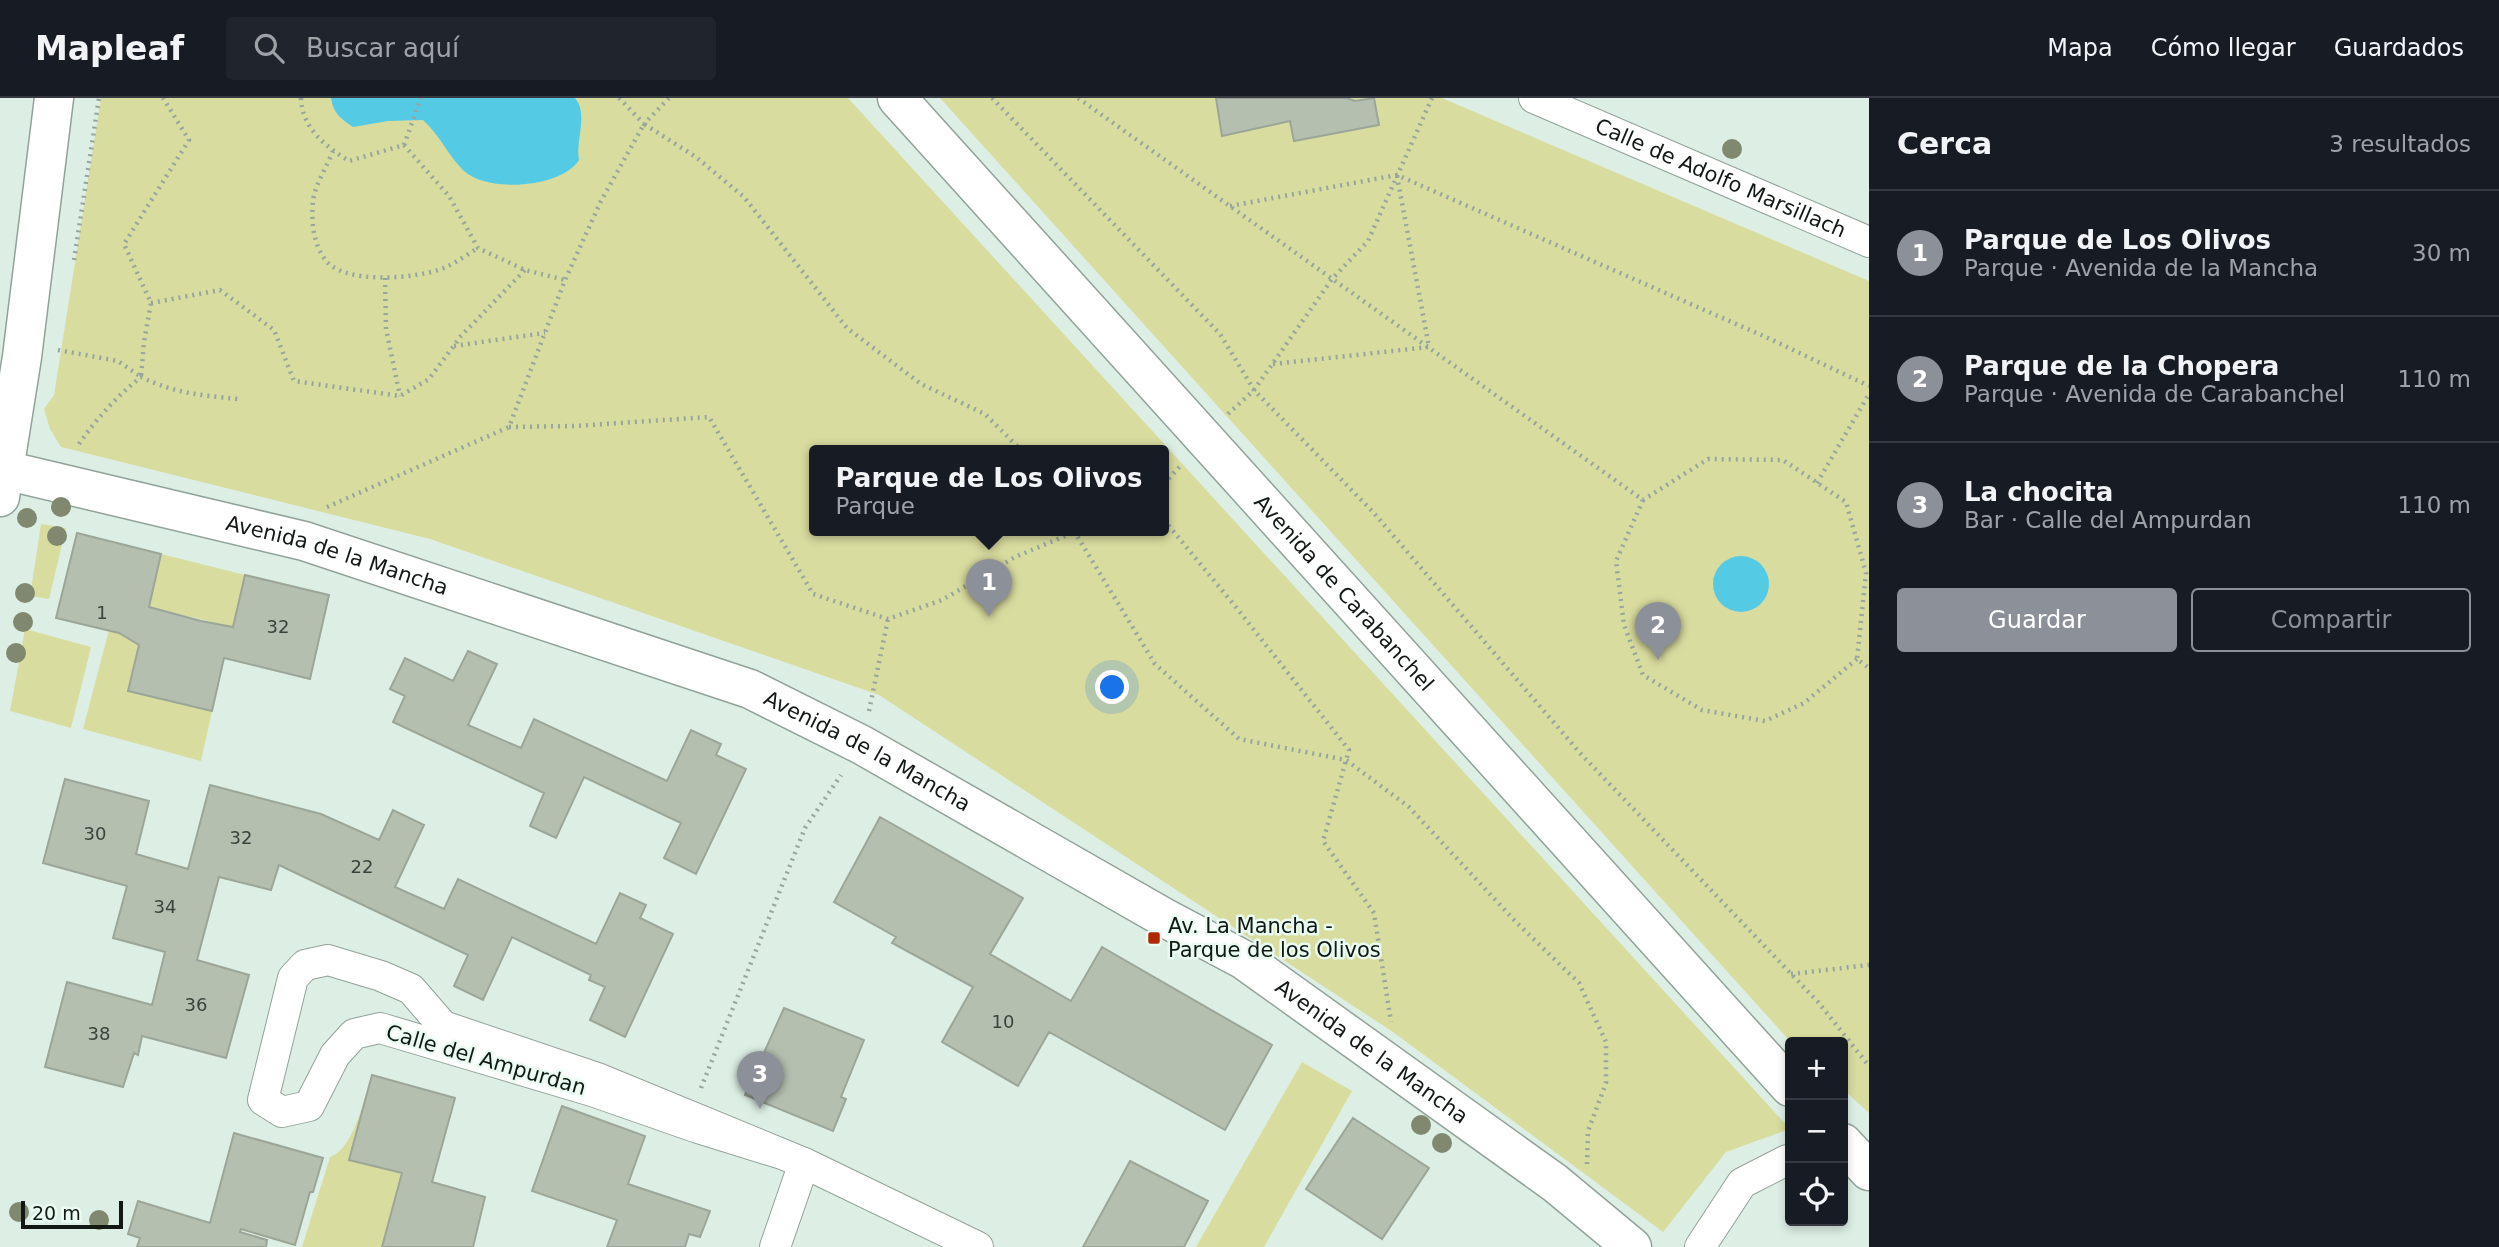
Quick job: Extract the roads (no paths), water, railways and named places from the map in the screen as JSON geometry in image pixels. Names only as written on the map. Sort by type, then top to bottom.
[{"type":"main road","points":[[1,476],[22,357],[54,98]]},
{"type":"main road","name":"Avenida de Carabanchel","points":[[897,98],[1785,1081]]},
{"type":"main road","name":"Avenida de la Mancha","points":[[1,476],[304,541],[750,689],[862,745],[1163,917],[1244,960],[1555,1183],[1632,1247]]},
{"type":"main road","points":[[1848,1148],[1869,1171]]},
{"type":"street","name":"Calle de Adolfo Marsillach","points":[[1534,98],[1869,242]]},
{"type":"street","name":"Calle del Ampurdan","points":[[793,1159],[592,1091],[380,1028],[354,1034],[341,1048],[309,1106],[282,1112],[263,1100],[293,978],[305,965],[328,960],[381,976],[411,989],[443,1026],[600,1079],[793,1159],[978,1247]]},
{"type":"street","points":[[775,1247],[793,1159]]},
{"type":"street","points":[[1700,1247],[1742,1183],[1785,1161]]},
{"type":"street","points":[[1848,1170],[1869,1182]]},
{"type":"water","points":[[331,98],[575,98],[581,112],[579,160],[557,177],[541,182],[506,185],[490,182],[475,178],[464,171],[423,120],[388,121],[353,127],[338,115]]},
{"type":"water","points":[[1735,556],[1747,556],[1757,560],[1765,568],[1769,584],[1765,600],[1757,608],[1747,612],[1735,612],[1725,608],[1717,600],[1713,590],[1713,578],[1717,568],[1725,560]]},
{"type":"place","name":"Parque de Los Olivos","points":[[989,617]]},
{"type":"place","name":"Parque de la Chopera","points":[[1658,660]]},
{"type":"place","name":"Av. La Mancha - Parque de los Olivos","points":[[1154,938]]},
{"type":"place","name":"La chocita","points":[[760,1109]]}]
